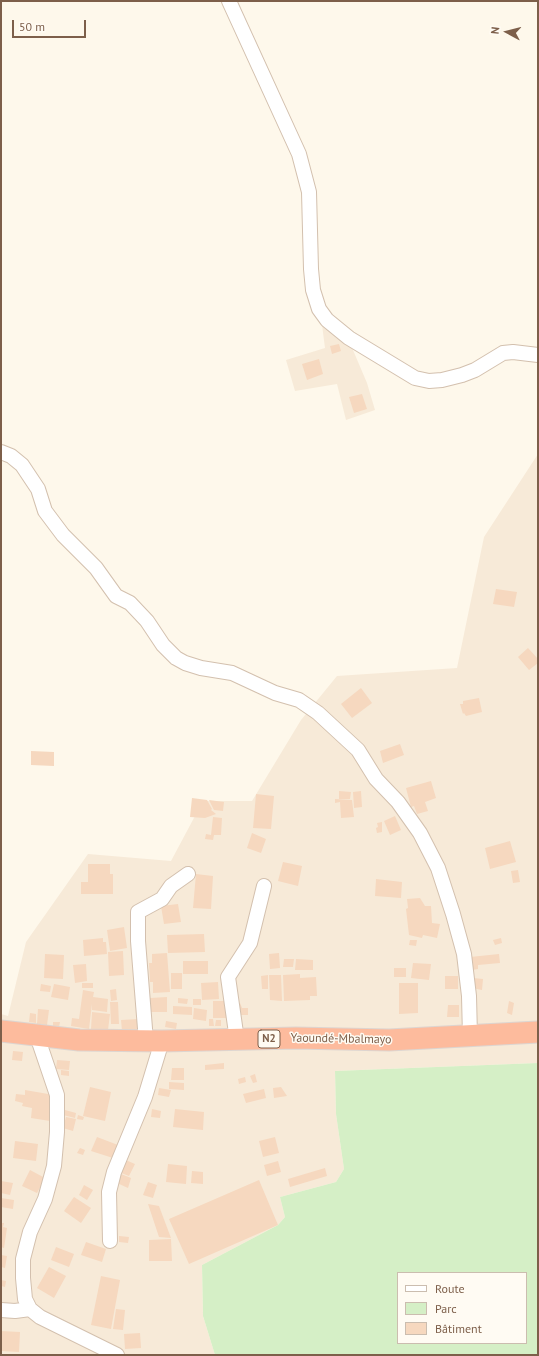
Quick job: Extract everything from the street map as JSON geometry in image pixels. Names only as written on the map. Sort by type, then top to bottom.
[{"type":"highway","name":"Yaoundé-Mbalmayo","points":[[1,1031],[79,1040],[154,1041],[296,1038],[389,1040],[538,1032]]},
{"type":"street","points":[[229,1],[299,154],[309,192],[313,290],[319,309],[326,320],[350,338],[415,378],[429,381],[442,380],[462,375],[475,370],[503,353],[513,352],[538,355]]},
{"type":"street","points":[[1,452],[10,456],[22,465],[38,489],[45,510],[63,535],[96,568],[116,596],[130,603],[163,645],[176,658],[185,663],[201,668],[232,673],[275,693],[299,700],[318,713],[358,750],[376,779],[398,802],[420,833],[438,868],[464,954],[469,996],[470,1036]]},
{"type":"street","points":[[110,1241],[109,1192],[114,1172],[144,1097],[154,1041],[138,941],[138,912],[162,899],[171,886],[188,874]]},
{"type":"street","points":[[237,1040],[228,977],[250,944],[264,886]]},
{"type":"street","points":[[37,1036],[57,1095],[57,1132],[54,1166],[44,1199],[30,1232],[23,1259],[25,1299],[30,1309],[40,1317],[117,1355]]},
{"type":"street","points":[[1,1310],[15,1311],[30,1309]]},
{"type":"shaded area","points":[[321,317],[350,343],[367,383],[375,410],[346,420],[337,384],[295,391],[286,360],[325,348]]},
{"type":"shaded area","points":[[538,454],[538,1063],[335,1071],[336,1114],[344,1169],[336,1182],[280,1197],[285,1217],[278,1225],[202,1265],[203,1316],[215,1355],[1,1355],[1,1014],[8,1016],[26,942],[88,854],[171,861],[203,801],[252,801],[301,720],[337,676],[457,668],[484,537]]},
{"type":"green space","points":[[538,1063],[538,1355],[215,1355],[203,1316],[202,1265],[278,1225],[285,1217],[280,1197],[336,1182],[344,1169],[336,1114],[335,1071]]},
{"type":"building","points":[[339,344],[341,351],[332,354],[330,346]]},
{"type":"building","points":[[319,359],[323,374],[307,380],[302,364]]},
{"type":"building","points":[[362,394],[367,409],[354,413],[349,397]]},
{"type":"building","points":[[496,589],[517,592],[514,607],[493,604]]},
{"type":"building","points":[[528,648],[538,659],[538,663],[529,670],[518,657]]},
{"type":"building","points":[[361,688],[372,703],[352,718],[341,704]]},
{"type":"building","points":[[479,698],[482,712],[466,716],[464,713],[463,714],[460,704],[463,704],[463,701]]},
{"type":"building","points":[[400,744],[404,755],[383,763],[380,751]]},
{"type":"building","points":[[31,751],[54,752],[54,766],[31,765]]},
{"type":"building","points":[[431,781],[436,798],[425,802],[428,811],[417,814],[414,806],[411,807],[406,788]]},
{"type":"building","points":[[339,791],[351,792],[350,799],[339,799]]},
{"type":"building","points":[[361,791],[362,807],[354,808],[353,792]]},
{"type":"building","points":[[256,794],[274,796],[271,829],[253,828]]},
{"type":"building","points":[[192,798],[207,800],[212,809],[211,810],[216,814],[205,818],[190,817]]},
{"type":"building","points":[[335,799],[352,800],[354,817],[341,818],[340,802],[335,803]]},
{"type":"building","points":[[209,800],[224,802],[223,811],[214,810]]},
{"type":"building","points":[[395,816],[401,830],[390,835],[384,821]]},
{"type":"building","points":[[213,817],[222,818],[221,835],[214,835],[213,840],[205,839],[206,834],[211,835]]},
{"type":"building","points":[[382,822],[382,832],[377,833],[377,823]]},
{"type":"building","points":[[252,833],[266,839],[261,853],[247,848]]},
{"type":"building","points":[[510,841],[516,862],[490,869],[485,848]]},
{"type":"building","points":[[283,862],[302,866],[298,886],[278,881]]},
{"type":"building","points":[[88,864],[110,864],[110,874],[113,874],[113,894],[81,894],[81,882],[88,882]]},
{"type":"building","points":[[518,870],[520,882],[513,883],[511,871]]},
{"type":"building","points":[[196,874],[213,876],[211,909],[193,908]]},
{"type":"building","points":[[376,879],[402,882],[401,898],[375,896]]},
{"type":"building","points":[[420,898],[425,906],[431,906],[432,923],[440,924],[437,938],[423,935],[422,938],[409,935],[406,909],[408,908],[407,899]]},
{"type":"building","points":[[178,904],[181,922],[164,924],[161,906]]},
{"type":"building","points":[[124,927],[127,948],[110,951],[107,930]]},
{"type":"building","points":[[204,934],[205,952],[168,953],[167,935]]},
{"type":"building","points":[[103,938],[103,942],[106,942],[107,954],[84,956],[83,940]]},
{"type":"building","points":[[501,938],[502,943],[495,945],[493,940]]},
{"type":"building","points":[[410,940],[417,940],[416,946],[409,945]]},
{"type":"building","points":[[123,951],[124,975],[109,976],[108,952]]},
{"type":"building","points":[[167,953],[170,992],[153,993],[153,982],[150,982],[149,963],[152,963],[152,954]]},
{"type":"building","points":[[279,953],[280,968],[270,969],[269,954]]},
{"type":"building","points":[[45,954],[64,955],[63,979],[44,978]]},
{"type":"building","points":[[499,954],[500,963],[478,965],[478,969],[472,970],[470,957]]},
{"type":"building","points":[[284,959],[294,959],[293,967],[283,967]]},
{"type":"building","points":[[296,959],[313,960],[313,970],[295,970]]},
{"type":"building","points":[[183,961],[208,961],[208,974],[183,974]]},
{"type":"building","points":[[413,963],[431,964],[429,980],[411,978]]},
{"type":"building","points":[[86,964],[87,981],[75,983],[73,965]]},
{"type":"building","points":[[394,968],[406,968],[406,977],[394,977]]},
{"type":"building","points":[[171,973],[182,973],[182,989],[171,989]]},
{"type":"building","points":[[300,974],[300,978],[316,977],[317,996],[310,996],[310,1000],[284,1001],[283,975]]},
{"type":"building","points":[[268,975],[268,989],[262,989],[261,976]]},
{"type":"building","points":[[269,975],[281,975],[282,1001],[270,1000]]},
{"type":"building","points":[[445,976],[458,976],[458,989],[445,989]]},
{"type":"building","points":[[473,978],[483,979],[482,990],[472,988]]},
{"type":"building","points":[[218,982],[219,999],[202,1000],[201,983]]},
{"type":"building","points":[[82,983],[93,983],[93,988],[82,988]]},
{"type":"building","points":[[399,983],[418,983],[418,1013],[399,1014]]},
{"type":"building","points":[[41,984],[51,986],[50,992],[40,991]]},
{"type":"building","points":[[54,984],[70,987],[68,1000],[51,997]]},
{"type":"building","points":[[116,989],[117,1000],[111,1001],[110,990]]},
{"type":"building","points":[[83,990],[94,992],[93,997],[108,999],[107,1012],[92,1010],[92,1004],[89,1029],[71,1026],[72,1018],[79,1019]]},
{"type":"building","points":[[167,997],[167,1012],[150,1012],[150,998]]},
{"type":"building","points":[[178,998],[188,999],[187,1004],[178,1003]]},
{"type":"building","points":[[193,999],[201,999],[201,1005],[193,1005]]},
{"type":"building","points":[[213,1001],[229,1001],[229,1018],[213,1018]]},
{"type":"building","points":[[509,1001],[514,1003],[512,1015],[507,1013]]},
{"type":"building","points":[[110,1002],[118,1002],[119,1024],[111,1024]]},
{"type":"building","points":[[235,1003],[240,1003],[242,1008],[248,1008],[248,1015],[237,1015]]},
{"type":"building","points":[[448,1005],[459,1005],[459,1017],[447,1017]]},
{"type":"building","points":[[173,1006],[192,1007],[192,1015],[173,1014]]},
{"type":"building","points":[[194,1008],[207,1010],[206,1021],[193,1019]]},
{"type":"building","points":[[38,1009],[49,1010],[47,1025],[37,1024]]},
{"type":"building","points":[[92,1012],[110,1014],[108,1030],[91,1029]]},
{"type":"building","points":[[30,1013],[36,1014],[36,1023],[29,1022]]},
{"type":"building","points":[[139,1019],[139,1031],[122,1031],[121,1020]]},
{"type":"building","points":[[209,1019],[213,1019],[214,1026],[209,1026]]},
{"type":"building","points":[[216,1020],[221,1020],[221,1026],[215,1026]]},
{"type":"building","points":[[166,1021],[177,1023],[176,1029],[165,1027]]},
{"type":"building","points":[[53,1022],[60,1022],[59,1027],[53,1026]]},
{"type":"building","points":[[13,1051],[23,1052],[22,1061],[12,1060]]},
{"type":"building","points":[[57,1060],[70,1061],[69,1070],[56,1069]]},
{"type":"building","points":[[224,1063],[224,1069],[205,1070],[205,1065]]},
{"type":"building","points":[[172,1068],[184,1068],[184,1080],[171,1080]]},
{"type":"building","points":[[61,1070],[69,1071],[69,1076],[61,1075]]},
{"type":"building","points":[[255,1074],[257,1082],[253,1083],[250,1076]]},
{"type":"building","points":[[245,1077],[246,1082],[239,1084],[238,1079]]},
{"type":"building","points":[[169,1082],[184,1083],[184,1090],[169,1089]]},
{"type":"building","points":[[90,1087],[111,1092],[105,1121],[83,1116]]},
{"type":"building","points":[[281,1087],[287,1096],[274,1098],[273,1088]]},
{"type":"building","points":[[159,1088],[171,1090],[169,1097],[158,1095]]},
{"type":"building","points":[[264,1089],[266,1098],[246,1103],[243,1094]]},
{"type":"building","points":[[25,1090],[54,1095],[50,1121],[31,1118],[32,1108],[22,1106],[23,1103],[15,1101],[16,1094],[25,1095]]},
{"type":"building","points":[[152,1109],[161,1111],[160,1118],[151,1117]]},
{"type":"building","points":[[175,1109],[204,1112],[203,1130],[173,1127]]},
{"type":"building","points":[[65,1110],[76,1113],[75,1118],[63,1115]]},
{"type":"building","points":[[78,1115],[84,1117],[83,1120],[77,1119]]},
{"type":"building","points":[[66,1117],[76,1119],[73,1131],[63,1128]]},
{"type":"building","points":[[97,1137],[118,1145],[113,1158],[91,1151]]},
{"type":"building","points":[[275,1137],[279,1153],[263,1157],[259,1141]]},
{"type":"building","points":[[15,1141],[38,1144],[36,1161],[13,1158]]},
{"type":"building","points":[[80,1148],[85,1150],[83,1155],[77,1153]]},
{"type":"building","points":[[121,1158],[135,1164],[129,1176],[116,1171]]},
{"type":"building","points":[[278,1161],[281,1172],[267,1176],[264,1165]]},
{"type":"building","points":[[168,1164],[187,1166],[186,1184],[166,1182]]},
{"type":"building","points":[[325,1168],[327,1176],[290,1187],[288,1179]]},
{"type":"building","points":[[30,1170],[45,1178],[37,1193],[22,1186]]},
{"type":"building","points":[[192,1171],[203,1172],[203,1184],[191,1183]]},
{"type":"building","points":[[121,1174],[131,1178],[128,1188],[117,1183]]},
{"type":"building","points":[[259,1180],[278,1225],[189,1264],[169,1219]]},
{"type":"building","points":[[1,1181],[13,1183],[10,1195],[1,1193]]},
{"type":"building","points":[[148,1182],[157,1185],[153,1198],[143,1195]]},
{"type":"building","points":[[84,1185],[93,1190],[87,1200],[79,1195]]},
{"type":"building","points":[[74,1197],[91,1208],[81,1223],[64,1211]]},
{"type":"building","points":[[1,1198],[14,1200],[13,1209],[1,1207]]},
{"type":"building","points":[[148,1204],[159,1206],[171,1238],[159,1237]]},
{"type":"building","points":[[1,1223],[4,1223],[3,1227],[7,1228],[4,1248],[1,1247]]},
{"type":"building","points":[[119,1236],[129,1237],[128,1243],[119,1242]]},
{"type":"building","points":[[171,1239],[172,1261],[149,1261],[149,1240]]},
{"type":"building","points":[[86,1242],[106,1249],[102,1262],[81,1255]]},
{"type":"building","points":[[56,1247],[74,1254],[69,1267],[51,1260]]},
{"type":"building","points":[[1,1255],[7,1256],[5,1268],[1,1267]]},
{"type":"building","points":[[49,1267],[66,1276],[54,1298],[37,1288]]},
{"type":"building","points":[[101,1276],[120,1280],[111,1329],[91,1325]]},
{"type":"building","points":[[1,1280],[6,1281],[5,1287],[1,1286]]},
{"type":"building","points":[[116,1309],[125,1310],[123,1330],[113,1329]]},
{"type":"building","points":[[1,1331],[20,1332],[19,1352],[1,1351]]},
{"type":"building","points":[[140,1333],[141,1348],[125,1349],[124,1334]]}]
